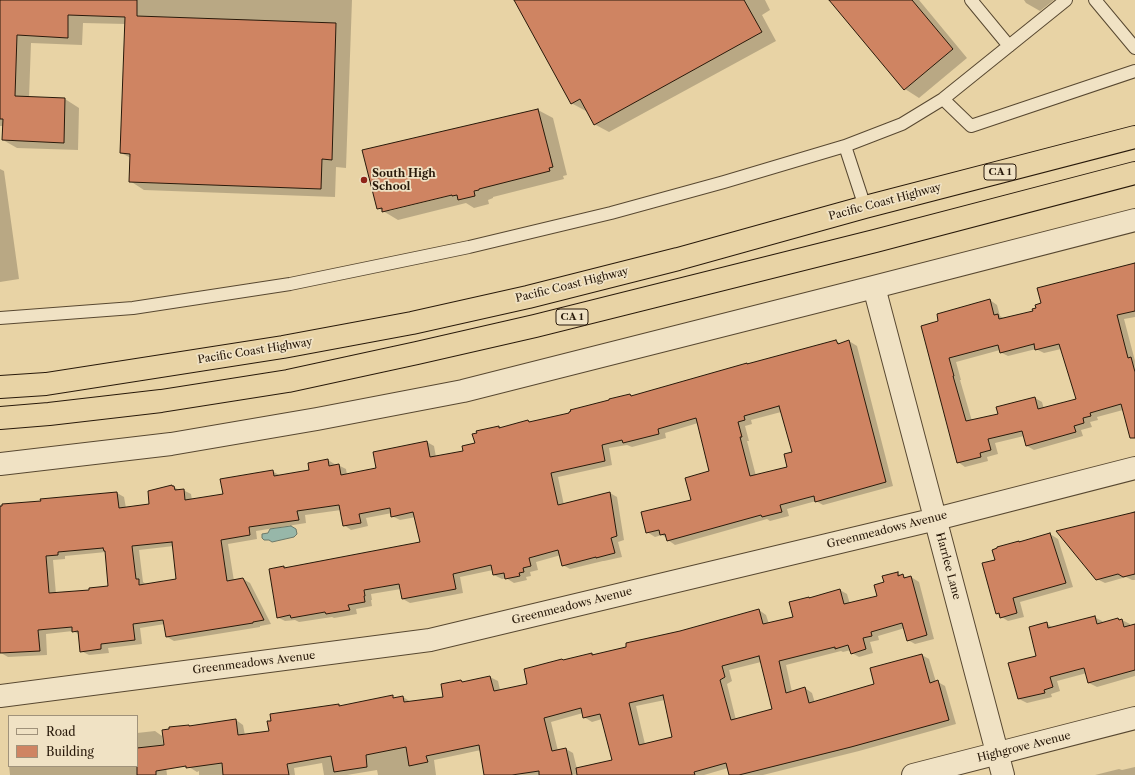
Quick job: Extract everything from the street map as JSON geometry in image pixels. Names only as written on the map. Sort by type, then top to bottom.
[{"type":"highway","name":"Pacific Coast Highway","points":[[0,387],[46,384],[283,347],[412,323],[536,295],[678,259],[865,207],[1135,137]]},
{"type":"highway","name":"CA 1","points":[[0,418],[161,401],[288,380],[402,356],[535,326],[875,241],[1135,173]]},
{"type":"street","points":[[0,464],[171,444],[317,419],[463,391],[1135,220]]},
{"type":"street","name":"Harrlee Lane","points":[[874,287],[1002,775]]},
{"type":"street","name":"Greenmeadows Avenue","points":[[0,696],[430,640],[936,519],[1135,468]]},
{"type":"street","name":"Highgrove Avenue","points":[[913,775],[1135,718]]},
{"type":"lane","points":[[971,0],[1009,46]]},
{"type":"lane","points":[[0,318],[133,308],[290,284],[469,247],[611,213],[724,182],[845,146],[902,124],[943,100],[1066,0]]},
{"type":"lane","points":[[1095,0],[1135,48]]},
{"type":"lane","points":[[943,100],[971,126],[1135,71]]},
{"type":"lane","points":[[845,146],[865,207]]},
{"type":"shaded area","points":[[291,526],[296,529],[297,534],[294,537],[272,542],[262,538],[262,534],[268,533],[270,529]]},
{"type":"building","points":[[0,0],[137,0],[137,16],[336,23],[332,160],[322,159],[321,189],[129,182],[130,154],[120,153],[125,17],[68,15],[68,38],[17,35],[15,96],[65,98],[64,143],[2,140],[3,119],[0,119]]},
{"type":"building","points":[[514,0],[744,0],[762,32],[594,125],[580,99],[571,104]]},
{"type":"building","points":[[829,0],[912,0],[953,49],[904,90]]},
{"type":"building","points":[[538,109],[553,167],[549,168],[550,171],[479,189],[474,191],[475,196],[458,200],[457,195],[452,195],[382,212],[382,208],[377,209],[362,150]]},
{"type":"building","points":[[1135,263],[1135,311],[1117,315],[1128,358],[1131,357],[1135,372],[1135,438],[1130,438],[1121,404],[1090,413],[1091,416],[1083,418],[1084,423],[1074,426],[1076,432],[1026,446],[1022,431],[988,439],[991,450],[980,453],[981,457],[957,463],[921,326],[938,321],[937,314],[990,299],[994,315],[998,314],[999,319],[1033,311],[1032,309],[1036,308],[1035,305],[1041,303],[1037,288]],"holes":[[[1034,344],[1035,350],[1059,344],[1076,399],[1038,409],[1035,397],[996,407],[998,414],[966,421],[949,358],[998,345],[1000,353]]]},
{"type":"building","points":[[836,340],[838,344],[849,340],[886,482],[815,502],[814,496],[780,505],[782,512],[762,517],[761,515],[667,541],[665,534],[660,535],[659,530],[646,533],[641,512],[691,500],[685,478],[709,471],[696,418],[658,429],[659,434],[623,443],[622,440],[602,445],[605,461],[551,473],[558,505],[610,492],[617,536],[611,538],[615,553],[562,566],[558,550],[529,558],[531,566],[523,568],[524,572],[519,573],[520,576],[505,579],[504,573],[493,575],[491,565],[453,574],[456,589],[402,599],[399,584],[364,590],[365,602],[348,605],[350,610],[326,614],[325,612],[291,618],[290,615],[277,618],[269,569],[284,566],[284,568],[420,542],[413,512],[391,517],[390,508],[359,514],[361,523],[343,526],[339,505],[297,511],[299,520],[249,527],[250,535],[221,540],[227,581],[243,578],[264,620],[166,637],[163,620],[133,624],[135,640],[101,644],[101,649],[80,652],[78,631],[72,632],[72,627],[38,630],[40,651],[0,653],[0,506],[2,506],[2,504],[117,492],[119,508],[149,504],[148,491],[172,485],[174,486],[175,490],[184,489],[185,500],[223,494],[220,479],[273,470],[274,476],[309,470],[308,463],[328,459],[329,466],[339,464],[341,475],[376,468],[373,452],[427,441],[430,457],[463,451],[462,446],[475,443],[472,434],[477,433],[476,431],[499,426],[499,428],[528,420],[529,422],[569,413],[571,411],[570,410],[609,399],[630,394],[631,396]],"holes":[[[779,406],[792,452],[784,454],[787,467],[750,476],[740,437],[742,437],[738,422],[745,420],[744,416]],[[172,542],[176,579],[139,585],[139,579],[136,579],[132,546]],[[103,548],[105,551],[108,586],[89,588],[89,590],[49,593],[46,556],[58,555],[58,552]]]},
{"type":"building","points":[[1135,512],[1135,574],[1123,577],[1118,574],[1096,580],[1056,531]]},
{"type":"building","points":[[1050,533],[1066,583],[1013,598],[1017,613],[1000,618],[999,613],[996,614],[982,563],[995,560],[992,550],[997,547]]},
{"type":"building","points":[[898,572],[898,576],[903,574],[904,578],[911,576],[927,635],[907,641],[902,623],[871,632],[872,636],[863,638],[866,649],[851,654],[848,645],[779,661],[786,693],[805,687],[809,703],[874,684],[870,668],[922,654],[930,683],[938,680],[949,720],[851,747],[739,775],[729,775],[726,763],[694,772],[695,775],[577,775],[576,768],[612,760],[600,714],[583,718],[581,708],[544,718],[552,751],[566,748],[572,775],[539,775],[539,771],[512,775],[484,775],[479,745],[426,756],[428,762],[409,766],[406,747],[366,755],[367,767],[334,772],[331,756],[287,764],[289,775],[223,775],[222,763],[186,768],[186,766],[156,771],[156,775],[137,775],[138,748],[164,745],[162,730],[169,729],[169,727],[189,726],[236,719],[238,735],[269,731],[267,721],[271,721],[270,714],[339,704],[339,706],[393,695],[393,698],[403,696],[404,702],[443,697],[441,684],[461,680],[462,682],[490,676],[494,691],[527,684],[524,669],[562,659],[592,653],[592,655],[626,647],[626,643],[680,631],[759,609],[763,624],[793,617],[789,602],[840,589],[844,604],[877,596],[874,585],[884,582],[882,576]],"holes":[[[759,656],[772,709],[731,720],[720,680],[725,677],[722,666]],[[663,695],[672,737],[639,745],[629,703]]]},
{"type":"building","points":[[1095,616],[1097,624],[1118,618],[1119,620],[1122,619],[1124,627],[1135,624],[1135,670],[1088,683],[1084,668],[1050,677],[1053,687],[1044,690],[1045,693],[1018,699],[1008,663],[1036,656],[1029,627],[1047,622],[1048,628]]},
{"type":"place","name":"South High School","points":[[364,180]]}]
